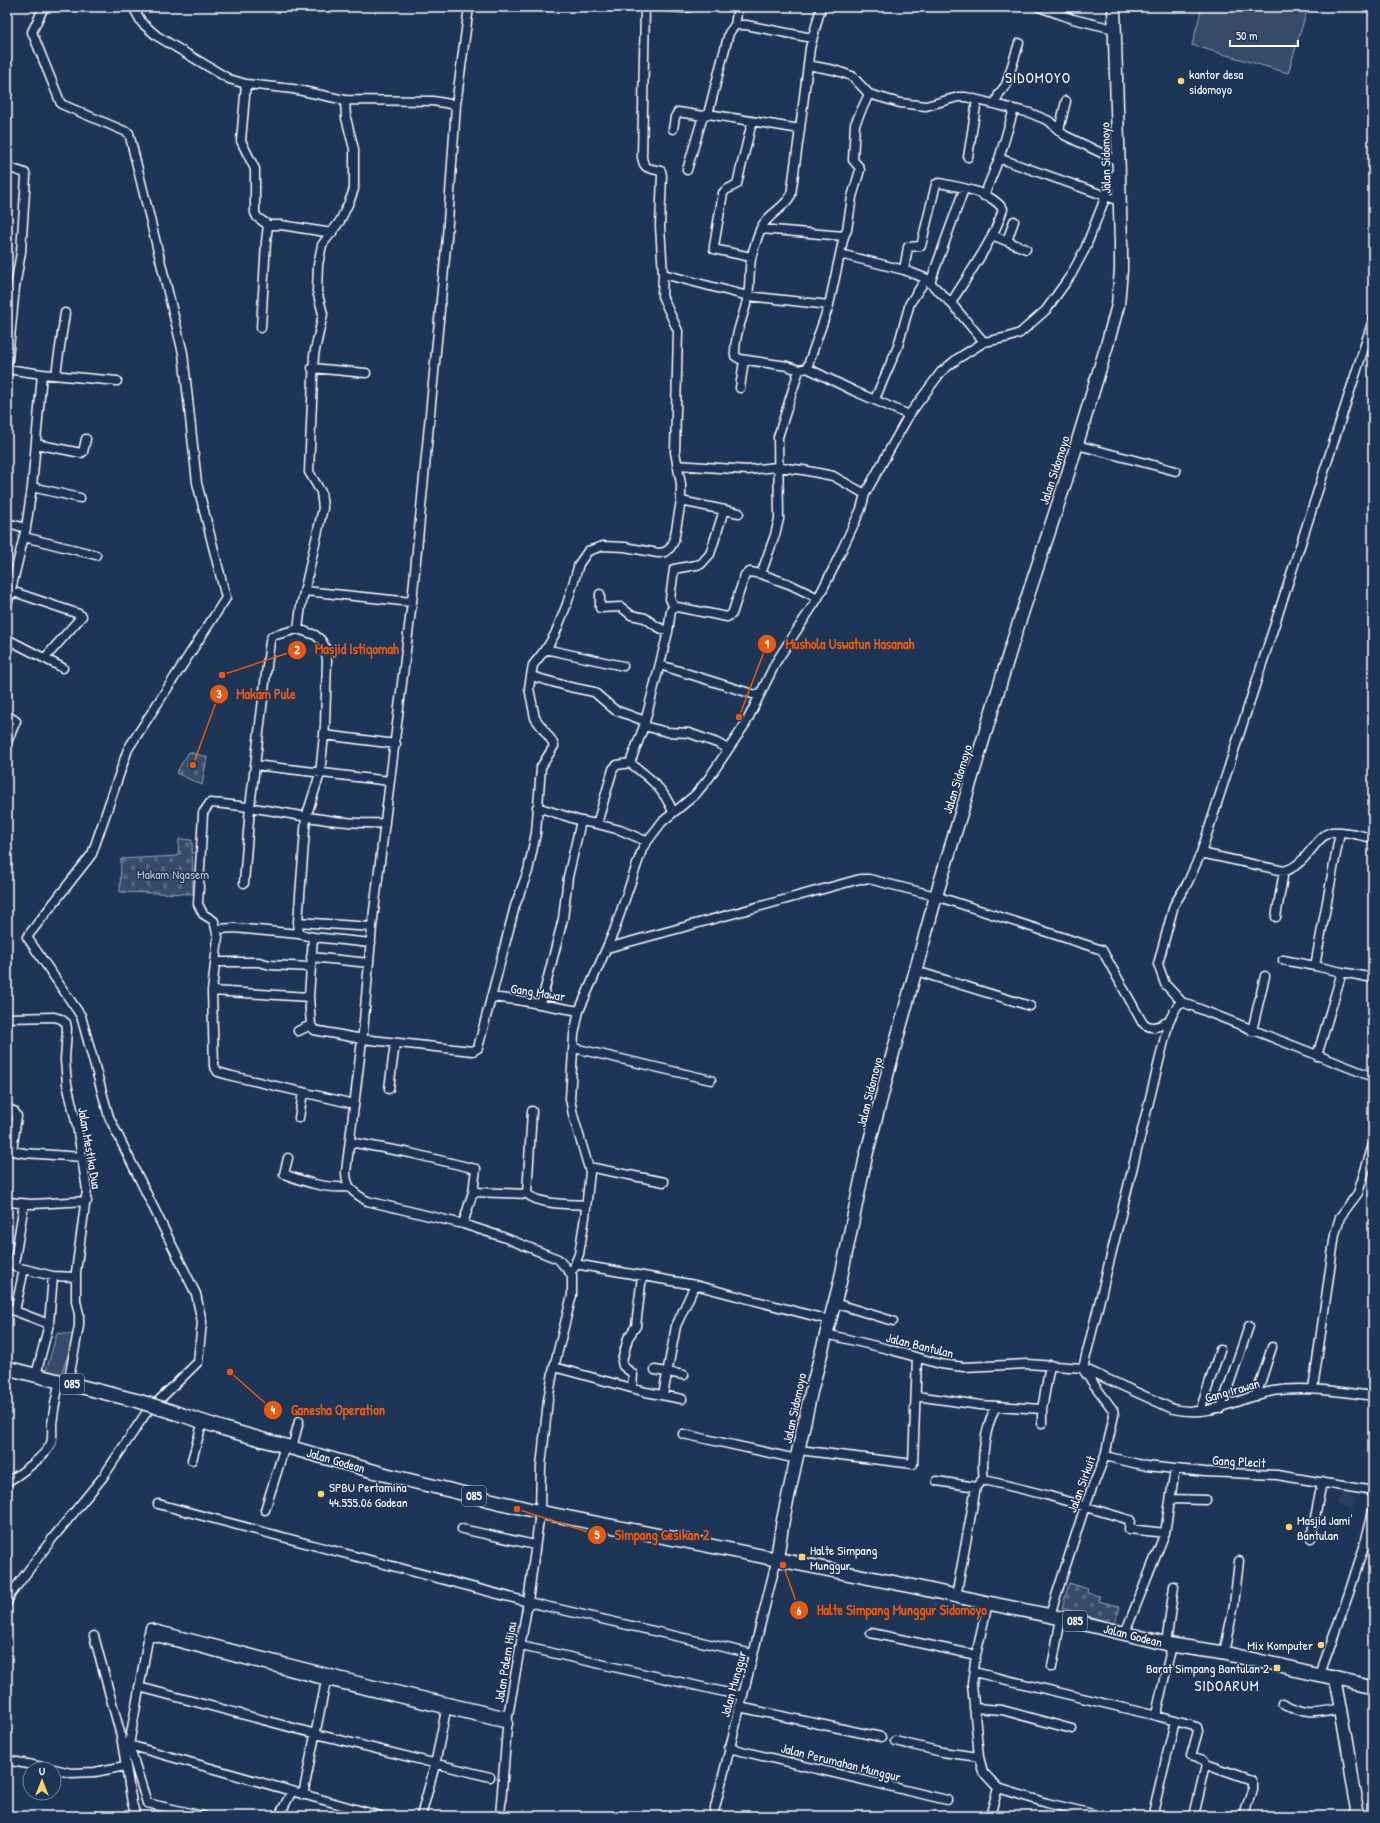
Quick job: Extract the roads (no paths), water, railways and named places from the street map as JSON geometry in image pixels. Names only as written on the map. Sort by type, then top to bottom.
[{"type":"main road","name":"Jalan Sidomoyo","points":[[777,1558],[783,1520],[811,1392],[834,1303],[866,1156],[936,896],[1013,641],[1077,445],[1118,305],[1121,270],[1114,7]]},
{"type":"main road","name":"Jalan Godean","points":[[7,1368],[138,1401],[288,1447],[387,1475],[540,1512],[777,1558],[988,1604],[1056,1617],[1169,1644],[1224,1653],[1373,1687]]},
{"type":"main road","points":[[1333,1677],[1340,1708],[1358,1816]]},
{"type":"street","points":[[7,1603],[10,1595],[52,1539],[103,1477],[146,1413],[198,1362],[202,1322],[196,1294],[109,1117],[81,1016],[27,937],[92,854],[128,750],[226,598],[197,483],[183,353],[129,133],[60,104],[32,32],[44,7]]},
{"type":"street","points":[[133,7],[142,23],[157,36],[228,79],[246,84],[293,89],[345,100],[433,101],[456,105]]},
{"type":"street","points":[[348,1187],[346,1172],[362,1039],[372,927],[396,744],[412,602],[446,236],[456,105],[469,7]]},
{"type":"street","points":[[313,937],[309,997],[311,1025],[314,1030],[394,1043],[473,1051],[478,1048],[515,906],[528,871],[536,833],[541,767],[554,746],[535,718],[530,688],[533,665],[555,634],[567,604],[580,564],[588,551],[603,546],[625,547],[658,554],[665,552],[670,548],[674,541],[681,501],[681,484],[675,452],[678,331],[662,296],[663,274],[660,226],[662,175],[661,171],[645,167],[643,165],[642,157],[645,7]]},
{"type":"street","points":[[667,7],[689,7]]},
{"type":"street","points":[[687,170],[706,115],[729,33],[735,26],[738,7]]},
{"type":"street","points":[[821,7],[812,38],[791,195],[788,201],[771,216],[761,229],[751,257],[748,296],[738,327],[735,356],[744,360],[803,369],[876,399],[908,415]]},
{"type":"street","points":[[1039,7],[1073,19],[1114,29]]},
{"type":"street","points":[[735,26],[746,26],[812,38]]},
{"type":"street","points":[[995,104],[999,94],[1006,85],[1018,43]]},
{"type":"street","points":[[664,1182],[589,1167],[573,1115],[570,1098],[574,1035],[580,1011],[607,948],[646,841],[662,822],[695,794],[709,778],[746,722],[776,662],[818,598],[861,510],[865,494],[908,415],[942,372],[971,349],[984,342],[1009,337],[1020,333],[1046,310],[1071,275],[1085,249],[1118,165],[1064,135],[1049,121],[1030,113],[958,97],[926,106],[913,106],[869,94],[852,76],[834,70],[808,65]]},
{"type":"street","points":[[246,84],[241,141],[255,169],[255,213],[257,217],[268,225],[281,225],[332,233]]},
{"type":"street","points":[[761,574],[779,519],[777,467],[778,437],[829,305],[844,236],[847,230],[852,197],[860,170],[853,160],[855,124],[869,94]]},
{"type":"street","points":[[298,629],[300,612],[323,508],[321,492],[311,478],[309,472],[312,368],[323,314],[317,291],[318,266],[322,245],[332,233],[350,200],[354,189],[354,149],[346,118],[345,100]]},
{"type":"street","points":[[968,157],[977,100]]},
{"type":"street","points":[[1059,130],[1066,101]]},
{"type":"street","points":[[984,196],[999,159],[1014,109]]},
{"type":"street","points":[[673,129],[676,114],[678,112],[800,129]]},
{"type":"street","points":[[751,257],[714,249],[714,246],[723,193],[737,184],[752,122]]},
{"type":"street","points":[[999,159],[1120,201]]},
{"type":"street","points":[[7,167],[25,173],[26,176],[21,252],[15,287],[10,305],[7,369],[117,381]]},
{"type":"street","points":[[904,270],[908,247],[921,246],[936,184],[939,183],[964,189],[998,203],[1003,209],[992,236],[951,303]]},
{"type":"street","points":[[876,399],[898,346],[910,303],[928,281],[964,189]]},
{"type":"street","points":[[1007,241],[1014,221]]},
{"type":"street","points":[[261,328],[268,225]]},
{"type":"street","points":[[761,229],[844,236]]},
{"type":"street","points":[[992,236],[1026,249]]},
{"type":"street","points":[[840,254],[904,270],[928,281],[951,303],[984,342]]},
{"type":"street","points":[[663,274],[748,296],[829,305]]},
{"type":"street","points":[[56,374],[66,313]]},
{"type":"street","points":[[1373,320],[1201,853],[1174,905],[1158,964],[1165,984],[1182,1002],[1252,1031],[1373,1077]]},
{"type":"street","points":[[740,388],[744,360]]},
{"type":"street","points":[[312,368],[366,373]]},
{"type":"street","points":[[7,606],[26,528],[32,487],[42,374]]},
{"type":"street","points":[[36,444],[80,453],[83,452],[86,439]]},
{"type":"street","points":[[1077,445],[1176,471]]},
{"type":"street","points":[[678,465],[747,470],[777,467],[803,470],[833,476],[865,494]]},
{"type":"street","points":[[32,487],[80,498]]},
{"type":"street","points":[[681,501],[739,513]]},
{"type":"street","points":[[674,607],[670,599],[674,569],[701,564],[710,554],[724,510]]},
{"type":"street","points":[[7,523],[26,528]]},
{"type":"street","points":[[24,537],[96,555]]},
{"type":"street","points":[[674,607],[727,617],[732,614],[745,575],[750,572],[761,574],[789,584],[818,598]]},
{"type":"street","points":[[11,591],[82,616],[45,658]]},
{"type":"street","points":[[305,591],[412,602]]},
{"type":"street","points":[[600,594],[600,608],[621,607],[631,615],[645,618],[668,632]]},
{"type":"street","points":[[630,763],[645,724],[668,632],[671,610],[674,607]]},
{"type":"street","points":[[244,882],[250,807],[270,641],[272,636],[298,629],[315,635],[321,640],[325,647],[327,660],[324,735],[320,774],[306,817],[298,934]]},
{"type":"street","points":[[7,639],[63,668]]},
{"type":"street","points":[[545,649],[623,666]]},
{"type":"street","points":[[660,665],[759,696]]},
{"type":"street","points":[[531,676],[594,692],[615,710],[645,724],[667,732],[689,733],[707,738],[728,749]]},
{"type":"street","points":[[7,715],[16,721],[7,742]]},
{"type":"street","points":[[324,735],[396,744]]},
{"type":"street","points":[[594,823],[613,769],[617,765],[630,763],[658,786],[668,800],[673,812]]},
{"type":"street","points":[[255,765],[320,774],[390,781]]},
{"type":"street","points":[[354,1104],[218,1072],[214,1066],[212,990],[218,937],[214,921],[203,914],[198,904],[203,813],[210,803],[250,807],[306,817],[363,824],[385,823]]},
{"type":"street","points":[[537,807],[581,822],[594,823],[646,841]]},
{"type":"street","points":[[541,1004],[562,919],[568,877],[581,822]]},
{"type":"street","points":[[1201,853],[1284,871],[1293,868],[1301,862],[1322,837],[1331,832],[1340,832],[1373,838]]},
{"type":"street","points":[[1315,966],[1340,832]]},
{"type":"street","points":[[1276,916],[1284,871]]},
{"type":"street","points":[[607,948],[860,879],[878,880],[936,896],[1102,950],[1142,1022],[1147,1026],[1157,1027],[1169,1021]]},
{"type":"street","points":[[298,922],[372,927]]},
{"type":"street","points":[[217,929],[234,928],[371,943]]},
{"type":"street","points":[[311,957],[369,963]]},
{"type":"street","points":[[1283,960],[1373,978]]},
{"type":"street","points":[[216,962],[259,962],[270,965],[310,967]]},
{"type":"street","points":[[916,971],[1030,1006]]},
{"type":"street","points":[[1317,1056],[1342,972]]},
{"type":"street","points":[[1252,1031],[1265,976]]},
{"type":"street","points":[[212,990],[309,997]]},
{"type":"street","name":"Gang Mawar","points":[[491,997],[580,1011]]},
{"type":"street","points":[[1083,1368],[1169,1021],[1177,1006],[1182,1002]]},
{"type":"street","name":"Jalan Mestika Dua","points":[[7,1018],[54,1017],[61,1019],[66,1023],[67,1084],[82,1156],[87,1200],[76,1277],[76,1301],[80,1326],[64,1382],[55,1402],[51,1442],[39,1458],[7,1482]]},
{"type":"street","points":[[298,1031],[311,1025]]},
{"type":"street","points":[[389,1089],[394,1043]]},
{"type":"street","points":[[574,1048],[711,1080]]},
{"type":"street","points":[[298,1118],[303,1092]]},
{"type":"street","points":[[7,1109],[14,1111],[17,1116],[9,1150],[82,1156]]},
{"type":"street","points":[[527,1194],[532,1111]]},
{"type":"street","points":[[350,1142],[473,1167],[477,1171],[473,1192],[463,1224]]},
{"type":"street","points":[[1314,1389],[1335,1234],[1340,1217],[1358,1193],[1373,1145]]},
{"type":"street","points":[[288,1158],[284,1174],[312,1184],[337,1188],[348,1187],[367,1201],[463,1224],[532,1247],[558,1259],[572,1275]]},
{"type":"street","name":"Jalan Palem Hijau","points":[[500,1816],[508,1720],[528,1602],[540,1512],[544,1438],[548,1400],[554,1367],[571,1301],[572,1275],[582,1239],[589,1167]]},
{"type":"street","points":[[473,1192],[527,1194],[531,1198],[544,1201],[586,1205]]},
{"type":"street","points":[[7,1202],[24,1204],[87,1200]]},
{"type":"street","points":[[24,1204],[14,1265],[53,1276],[76,1277]]},
{"type":"street","points":[[575,1264],[695,1285],[829,1320]]},
{"type":"street","points":[[24,1269],[11,1309],[49,1324]]},
{"type":"street","points":[[36,1375],[49,1324],[53,1276]]},
{"type":"street","points":[[632,1388],[633,1374],[623,1366],[622,1361],[628,1338],[636,1326],[642,1276]]},
{"type":"street","points":[[663,1396],[676,1326],[695,1285]]},
{"type":"street","points":[[834,1303],[893,1321]]},
{"type":"street","points":[[1221,1408],[1250,1326]]},
{"type":"street","name":"Jalan Bantulan","points":[[826,1334],[940,1364],[964,1367],[1027,1364],[1083,1368]]},
{"type":"street","points":[[1256,1396],[1272,1347]]},
{"type":"street","points":[[1200,1411],[1220,1350]]},
{"type":"street","points":[[683,1434],[798,1454],[913,1464],[917,1358]]},
{"type":"street","points":[[1042,1423],[1042,1409],[1050,1365]]},
{"type":"street","points":[[554,1367],[663,1396],[682,1399]]},
{"type":"street","name":"Gang Irawan","points":[[1083,1368],[1172,1409],[1184,1411],[1200,1411],[1221,1408],[1275,1391],[1314,1389],[1373,1396]]},
{"type":"street","name":"Jalan Sirkuit","points":[[1052,1667],[1056,1617],[1085,1506],[1105,1456],[1114,1415],[1113,1410],[1083,1368]]},
{"type":"street","points":[[655,1370],[684,1375]]},
{"type":"street","points":[[916,1396],[996,1406],[1042,1409]]},
{"type":"street","points":[[984,1481],[983,1464],[986,1440],[996,1406]]},
{"type":"street","points":[[192,1460],[203,1421]]},
{"type":"street","points":[[265,1510],[299,1421]]},
{"type":"street","name":"Gang Plecit","points":[[1105,1456],[1146,1466],[1277,1475],[1373,1491]]},
{"type":"street","points":[[1125,1633],[1165,1533],[1175,1469]]},
{"type":"street","points":[[937,1481],[976,1487]]},
{"type":"street","points":[[956,1597],[976,1487],[980,1482],[984,1481],[1085,1506],[1130,1520],[1129,1529],[1165,1533]]},
{"type":"street","points":[[1311,1538],[1322,1482]]},
{"type":"street","points":[[1171,1499],[1206,1500]]},
{"type":"street","points":[[158,1504],[528,1602],[753,1654]]},
{"type":"street","points":[[1320,1674],[1369,1545],[1373,1511]]},
{"type":"street","points":[[462,1529],[535,1545]]},
{"type":"street","name":"Jalan Munggur","points":[[713,1816],[777,1558]]},
{"type":"street","points":[[1224,1653],[1234,1605],[1239,1561]]},
{"type":"street","points":[[1157,1716],[1169,1644],[1174,1586]]},
{"type":"street","points":[[988,1604],[976,1656],[972,1684],[979,1757],[983,1772],[998,1788],[1047,1803],[1101,1816]]},
{"type":"street","points":[[871,1633],[976,1656]]},
{"type":"street","points":[[203,1816],[147,1803],[130,1745],[148,1635],[508,1720]]},
{"type":"street","points":[[94,1636],[121,1736],[125,1766],[136,1816]]},
{"type":"street","points":[[521,1646],[742,1696]]},
{"type":"street","points":[[974,1672],[1197,1727],[1198,1731],[1192,1756],[1204,1760],[1206,1764],[1252,1780],[1252,1790],[1244,1816]]},
{"type":"street","points":[[327,1677],[446,1710],[508,1720]]},
{"type":"street","points":[[303,1795],[327,1677]]},
{"type":"street","points":[[139,1687],[316,1734],[490,1777]]},
{"type":"street","points":[[1283,1703],[1296,1711],[1306,1713],[1340,1708]]},
{"type":"street","points":[[739,1707],[881,1737]]},
{"type":"street","points":[[974,1708],[1002,1710],[1072,1729]]},
{"type":"street","points":[[421,1816],[435,1764],[446,1710]]},
{"type":"street","points":[[1154,1808],[1175,1722]]},
{"type":"street","points":[[895,1741],[942,1752],[979,1757]]},
{"type":"street","points":[[130,1745],[380,1816]]},
{"type":"street","name":"Jalan Perumahan Munggur","points":[[729,1748],[947,1800]]},
{"type":"street","points":[[7,1760],[22,1763]]},
{"type":"street","points":[[1194,1816],[1206,1764]]},
{"type":"street","points":[[62,1771],[71,1773],[95,1772],[125,1766]]},
{"type":"street","points":[[990,1816],[998,1788]]},
{"type":"street","points":[[279,1816],[292,1791]]},
{"type":"place","name":"kantor desa sidomoyo","points":[[1181,81]]},
{"type":"place","name":"Masjid Istiqomah","points":[[222,675]]},
{"type":"place","name":"Mushola Uswatun Hasanah","points":[[739,717]]},
{"type":"place","name":"Makam Pule","points":[[193,765]]},
{"type":"place","name":"Ganesha Operation","points":[[230,1372]]},
{"type":"place","name":"SPBU Pertamina 44.555.06 Godean","points":[[321,1494]]},
{"type":"place","name":"Simpang Gesikan 2","points":[[517,1509]]},
{"type":"place","name":"Masjid Jami' Bantulan","points":[[1289,1527]]},
{"type":"place","name":"Halte Simpang Munggur","points":[[802,1557]]},
{"type":"place","name":"Halte Simpang Munggur Sidomoyo","points":[[783,1565]]},
{"type":"place","name":"Mix Komputer","points":[[1321,1645]]},
{"type":"place","name":"Barat Simpang Bantulan 2","points":[[1277,1668]]},
{"type":"district","name":"SIDOMOYO","points":[[1038,78]]},
{"type":"district","name":"SIDOARUM","points":[[1227,1686]]},
{"type":"park label","name":"Makam Ngasem","points":[[173,874]]}]
